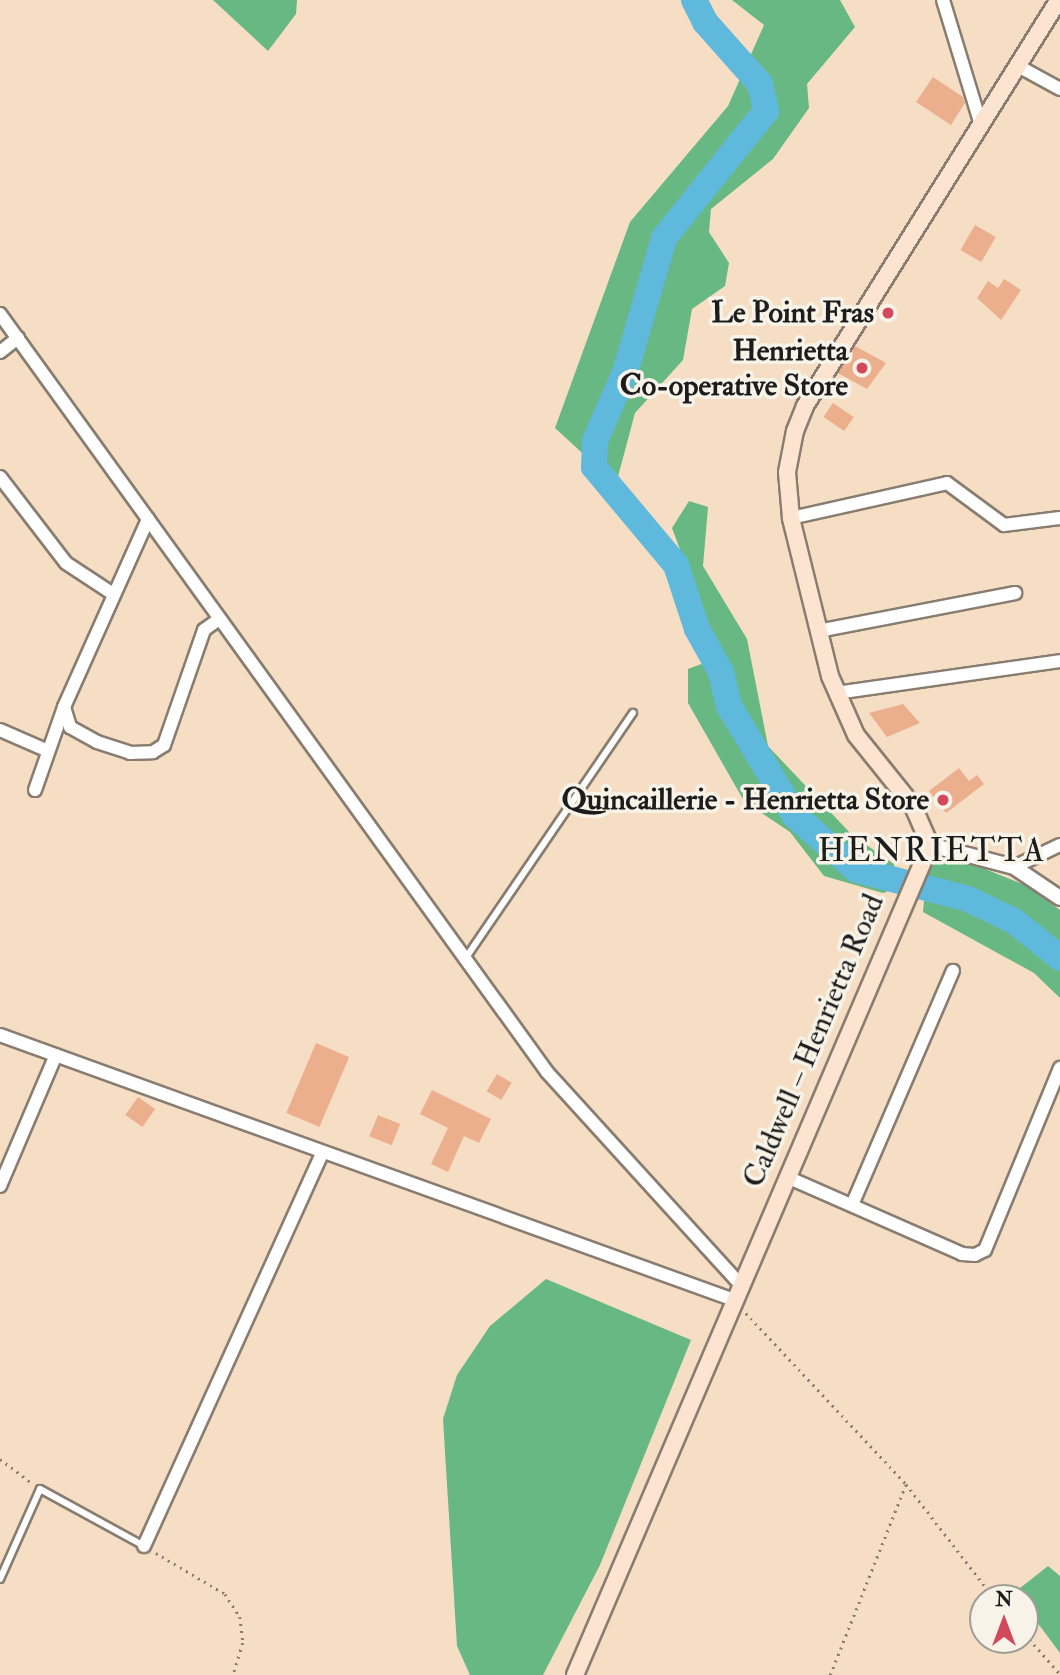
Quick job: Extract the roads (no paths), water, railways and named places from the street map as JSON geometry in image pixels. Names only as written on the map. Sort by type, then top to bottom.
[{"type":"main road","points":[[925,852],[913,806],[856,735],[836,693],[791,518],[787,472],[795,431],[805,406],[1059,0]]},
{"type":"main road","name":"Caldwell – Henrietta Road","points":[[575,1675],[925,852]]},
{"type":"street","points":[[943,0],[981,125]]},
{"type":"street","points":[[1018,65],[1060,89]]},
{"type":"street","points":[[0,314],[218,620],[547,1072],[740,1284]]},
{"type":"street","points":[[0,352],[18,338]]},
{"type":"street","points":[[0,477],[66,563],[113,594]]},
{"type":"street","points":[[791,518],[947,483],[1004,525],[1060,518]]},
{"type":"street","points":[[35,790],[64,707],[148,519]]},
{"type":"street","points":[[818,631],[1015,593]]},
{"type":"street","points":[[64,707],[70,727],[97,742],[130,753],[152,752],[164,745],[204,630],[218,620]]},
{"type":"street","points":[[836,693],[1060,661]]},
{"type":"street","points":[[0,730],[48,751]]},
{"type":"street","points":[[1014,867],[1060,845]]},
{"type":"street","points":[[925,852],[1014,867],[1060,898]]},
{"type":"street","points":[[852,1205],[953,971]]},
{"type":"street","points":[[0,1035],[734,1300]]},
{"type":"street","points":[[0,1186],[55,1055]]},
{"type":"street","points":[[787,1177],[962,1254],[985,1250],[1060,1068]]},
{"type":"street","points":[[144,1546],[322,1153]]},
{"type":"lane","points":[[465,959],[633,713]]},
{"type":"lane","points":[[0,1579],[40,1489],[144,1546]]},
{"type":"waterway","points":[[694,0],[705,22],[760,84],[766,111],[664,238],[626,370],[595,441],[594,467],[676,565],[697,629],[721,672],[729,706],[795,816],[857,870],[968,899],[1014,921],[1060,958]]},
{"type":"place","name":"Le Point Fras","points":[[888,313]]},
{"type":"place","name":"Henrietta Co-operative Store","points":[[862,368]]},
{"type":"place","name":"Quincaillerie - Henrietta Store","points":[[943,800]]},
{"type":"district","name":"HENRIETTA","points":[[932,851]]}]
